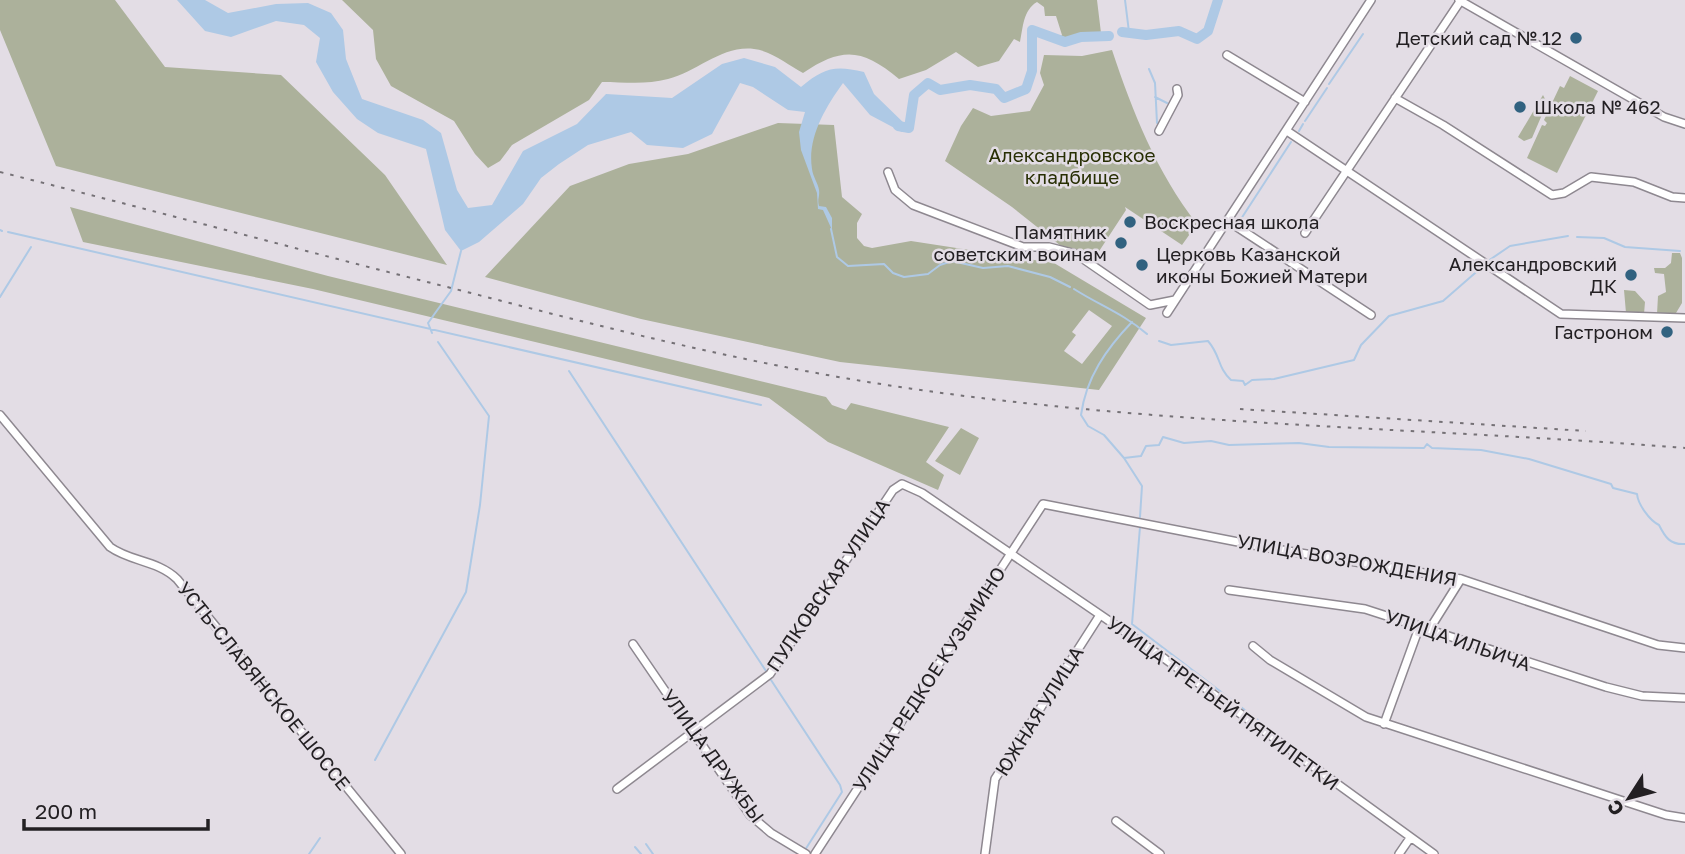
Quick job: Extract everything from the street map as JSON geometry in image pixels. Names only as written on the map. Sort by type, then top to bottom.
[{"type":"street","points":[[1167,313],[1371,0]]},
{"type":"street","points":[[1305,233],[1460,0],[1664,117],[1685,124]]},
{"type":"street","points":[[1227,55],[1305,102]]},
{"type":"street","points":[[1159,131],[1178,95],[1177,89]]},
{"type":"street","points":[[1395,99],[1443,125],[1552,195],[1559,196],[1591,177],[1634,181],[1672,197],[1685,198]]},
{"type":"street","points":[[1287,131],[1561,314],[1685,318]]},
{"type":"street","points":[[888,172],[895,190],[913,205],[1023,247],[1049,247],[1076,254],[1150,305],[1175,300]]},
{"type":"street","points":[[1228,221],[1371,315]]},
{"type":"street","name":"УСТЬ-СЛАВЯНСКОЕ ШОССЕ","points":[[0,415],[110,547],[122,555],[159,565],[177,579],[401,854]]},
{"type":"street","name":"ПУЛКОВСКАЯ УЛИЦА","points":[[617,789],[770,674],[897,486],[910,485],[1012,553]]},
{"type":"street","name":"УЛИЦА РЕДКОЕ КУЗЬМИНО","points":[[816,854],[1043,504]]},
{"type":"street","name":"УЛИЦА ВОЗРОЖДЕНИЯ","points":[[1043,504],[1269,548],[1461,579],[1658,645],[1685,648]]},
{"type":"street","name":"УЛИЦА ТРЕТЬЕЙ ПЯТИЛЕТКИ","points":[[1012,553],[1434,854]]},
{"type":"street","points":[[1429,630],[1461,579]]},
{"type":"street","name":"УЛИЦА ИЛЬИЧА","points":[[1228,590],[1365,609],[1606,687],[1642,696],[1685,698]]},
{"type":"street","name":"ЮЖНАЯ УЛИЦА","points":[[985,854],[996,779],[1100,615]]},
{"type":"street","points":[[1384,724],[1420,625]]},
{"type":"street","name":"УЛИЦА ДРУЖБЫ","points":[[633,644],[750,815],[771,833],[806,854]]},
{"type":"street","points":[[1253,646],[1270,660],[1343,705],[1384,724],[1666,815],[1685,818]]},
{"type":"street","points":[[1116,821],[1160,854]]},
{"type":"street","points":[[1399,854],[1410,838]]},
{"type":"green space","points":[[0,0],[115,0],[165,67],[281,75],[385,175],[447,265],[56,166],[0,30]]},
{"type":"green space","points":[[342,0],[1097,0],[1101,33],[1058,39],[1062,35],[1056,16],[1045,16],[1044,7],[1037,2],[1026,14],[1020,42],[1014,39],[999,61],[978,67],[956,52],[926,70],[899,79],[874,62],[852,55],[830,58],[803,73],[761,50],[731,51],[679,76],[660,81],[602,82],[589,100],[512,145],[500,161],[488,168],[475,154],[454,121],[391,86],[376,59],[373,30]]},
{"type":"green space","name":"Александровское кладбище","points":[[1112,50],[1147,141],[1169,183],[1197,224],[1182,245],[1125,207],[1126,210],[1094,259],[1061,246],[1012,207],[945,161],[961,126],[973,108],[991,116],[1030,111],[1044,85],[1040,73],[1044,55],[1082,56]]},
{"type":"green space","points":[[1570,76],[1598,91],[1557,173],[1527,158],[1542,125],[1547,123],[1544,120],[1560,86],[1564,88]]},
{"type":"green space","points":[[1543,95],[1547,103],[1532,138],[1524,141],[1518,137]]},
{"type":"green space","points":[[778,123],[834,125],[842,197],[862,214],[857,223],[857,238],[864,246],[872,248],[911,241],[1054,263],[1146,318],[1099,390],[840,362],[641,319],[485,277],[570,186],[629,164],[688,154]],"holes":[[[1089,310],[1112,326],[1082,364],[1064,351],[1076,335],[1072,332]]]},
{"type":"green space","points":[[70,207],[328,276],[826,397],[832,405],[846,410],[851,403],[949,427],[926,462],[944,475],[938,490],[828,442],[769,398],[313,289],[83,242]]},
{"type":"green space","points":[[1672,253],[1680,253],[1682,258],[1682,303],[1676,313],[1657,314],[1658,296],[1666,292],[1664,274],[1655,273],[1654,268],[1665,268],[1671,263]]},
{"type":"green space","points":[[1624,290],[1635,291],[1645,302],[1644,314],[1626,313]]},
{"type":"green space","points":[[961,428],[979,438],[960,475],[935,461]]},
{"type":"water","points":[[177,0],[205,0],[228,13],[276,4],[308,3],[331,13],[343,30],[346,59],[362,99],[423,120],[441,133],[457,190],[468,208],[492,205],[523,151],[577,124],[606,94],[672,98],[722,64],[744,58],[775,67],[801,87],[830,70],[864,72],[874,94],[909,128],[902,132],[870,115],[843,83],[819,124],[811,157],[819,190],[819,206],[826,207],[832,218],[832,230],[823,210],[818,209],[817,193],[801,150],[799,132],[805,112],[788,110],[753,87],[740,83],[712,134],[683,148],[647,145],[631,132],[588,145],[541,178],[523,204],[479,242],[461,251],[445,230],[426,149],[378,133],[357,119],[333,92],[316,62],[320,38],[304,25],[276,21],[231,37],[205,31]]},
{"type":"waterway","points":[[1125,0],[1129,32]]},
{"type":"waterway","points":[[1122,32],[1146,35],[1179,31],[1197,39],[1208,31],[1218,0]]},
{"type":"waterway","points":[[898,126],[909,128],[914,95],[928,83],[940,90],[970,85],[996,89],[1004,98],[1026,89],[1032,71],[1032,30],[1065,42],[1081,37],[1109,36]]},
{"type":"waterway","points":[[1329,84],[1363,34]]},
{"type":"waterway","points":[[1149,69],[1155,83],[1157,123]]},
{"type":"waterway","points":[[1305,121],[1327,88]]},
{"type":"waterway","points":[[1155,97],[1167,103]]},
{"type":"waterway","points":[[1299,131],[1303,124]]},
{"type":"waterway","points":[[1239,222],[1291,142]]},
{"type":"waterway","points":[[831,229],[837,257],[848,266],[884,264],[893,273],[904,277],[928,274],[940,265],[952,261],[983,268],[1008,266],[1050,277],[1070,287]]},
{"type":"waterway","points":[[8,232],[761,405]]},
{"type":"waterway","points":[[1488,261],[1510,246],[1568,236]]},
{"type":"waterway","points":[[1577,237],[1604,238],[1625,247],[1680,251]]},
{"type":"waterway","points":[[0,297],[31,247]]},
{"type":"waterway","points":[[432,333],[428,323],[451,291],[461,251]]},
{"type":"waterway","points":[[1159,341],[1171,345],[1208,341],[1223,371],[1231,380],[1243,381],[1245,385],[1252,380],[1274,379],[1354,360],[1361,345],[1389,316],[1443,301],[1482,267]]},
{"type":"waterway","points":[[1074,289],[1147,334]]},
{"type":"waterway","points":[[1132,322],[1092,376],[1081,415],[1088,426],[1104,435],[1124,458],[1141,456],[1146,446],[1159,445],[1163,437],[1184,443],[1211,441],[1229,445],[1299,443],[1329,447],[1424,448],[1427,444],[1432,448],[1481,450],[1529,459],[1637,494],[1645,511],[1666,537],[1672,542],[1685,544]]},
{"type":"waterway","points":[[375,760],[466,592],[480,505],[489,416],[438,342]]},
{"type":"waterway","points":[[569,371],[766,671]]},
{"type":"waterway","points":[[1124,458],[1142,486],[1140,517]]},
{"type":"waterway","points":[[1140,527],[1132,624],[1258,720]]},
{"type":"waterway","points":[[771,680],[842,792],[805,850]]},
{"type":"waterway","points":[[309,854],[320,838]]},
{"type":"waterway","points":[[646,844],[653,854]]},
{"type":"waterway","points":[[635,847],[641,854]]},
{"type":"railway","points":[[0,172],[624,331],[781,366],[887,385],[986,399],[1185,417],[1685,448]]},
{"type":"railway","points":[[1240,409],[1586,431]]},
{"type":"place","name":"Детский сад № 12","points":[[1576,38]]},
{"type":"place","name":"Школа № 462","points":[[1520,107]]},
{"type":"place","name":"Воскресная школа","points":[[1130,222]]},
{"type":"place","name":"Памятник советским воинам","points":[[1121,243]]},
{"type":"place","name":"Церковь Казанской иконы Божией Матери","points":[[1142,265]]},
{"type":"place","name":"Александровский ДК","points":[[1631,275]]},
{"type":"place","name":"Гастроном","points":[[1667,332]]}]
